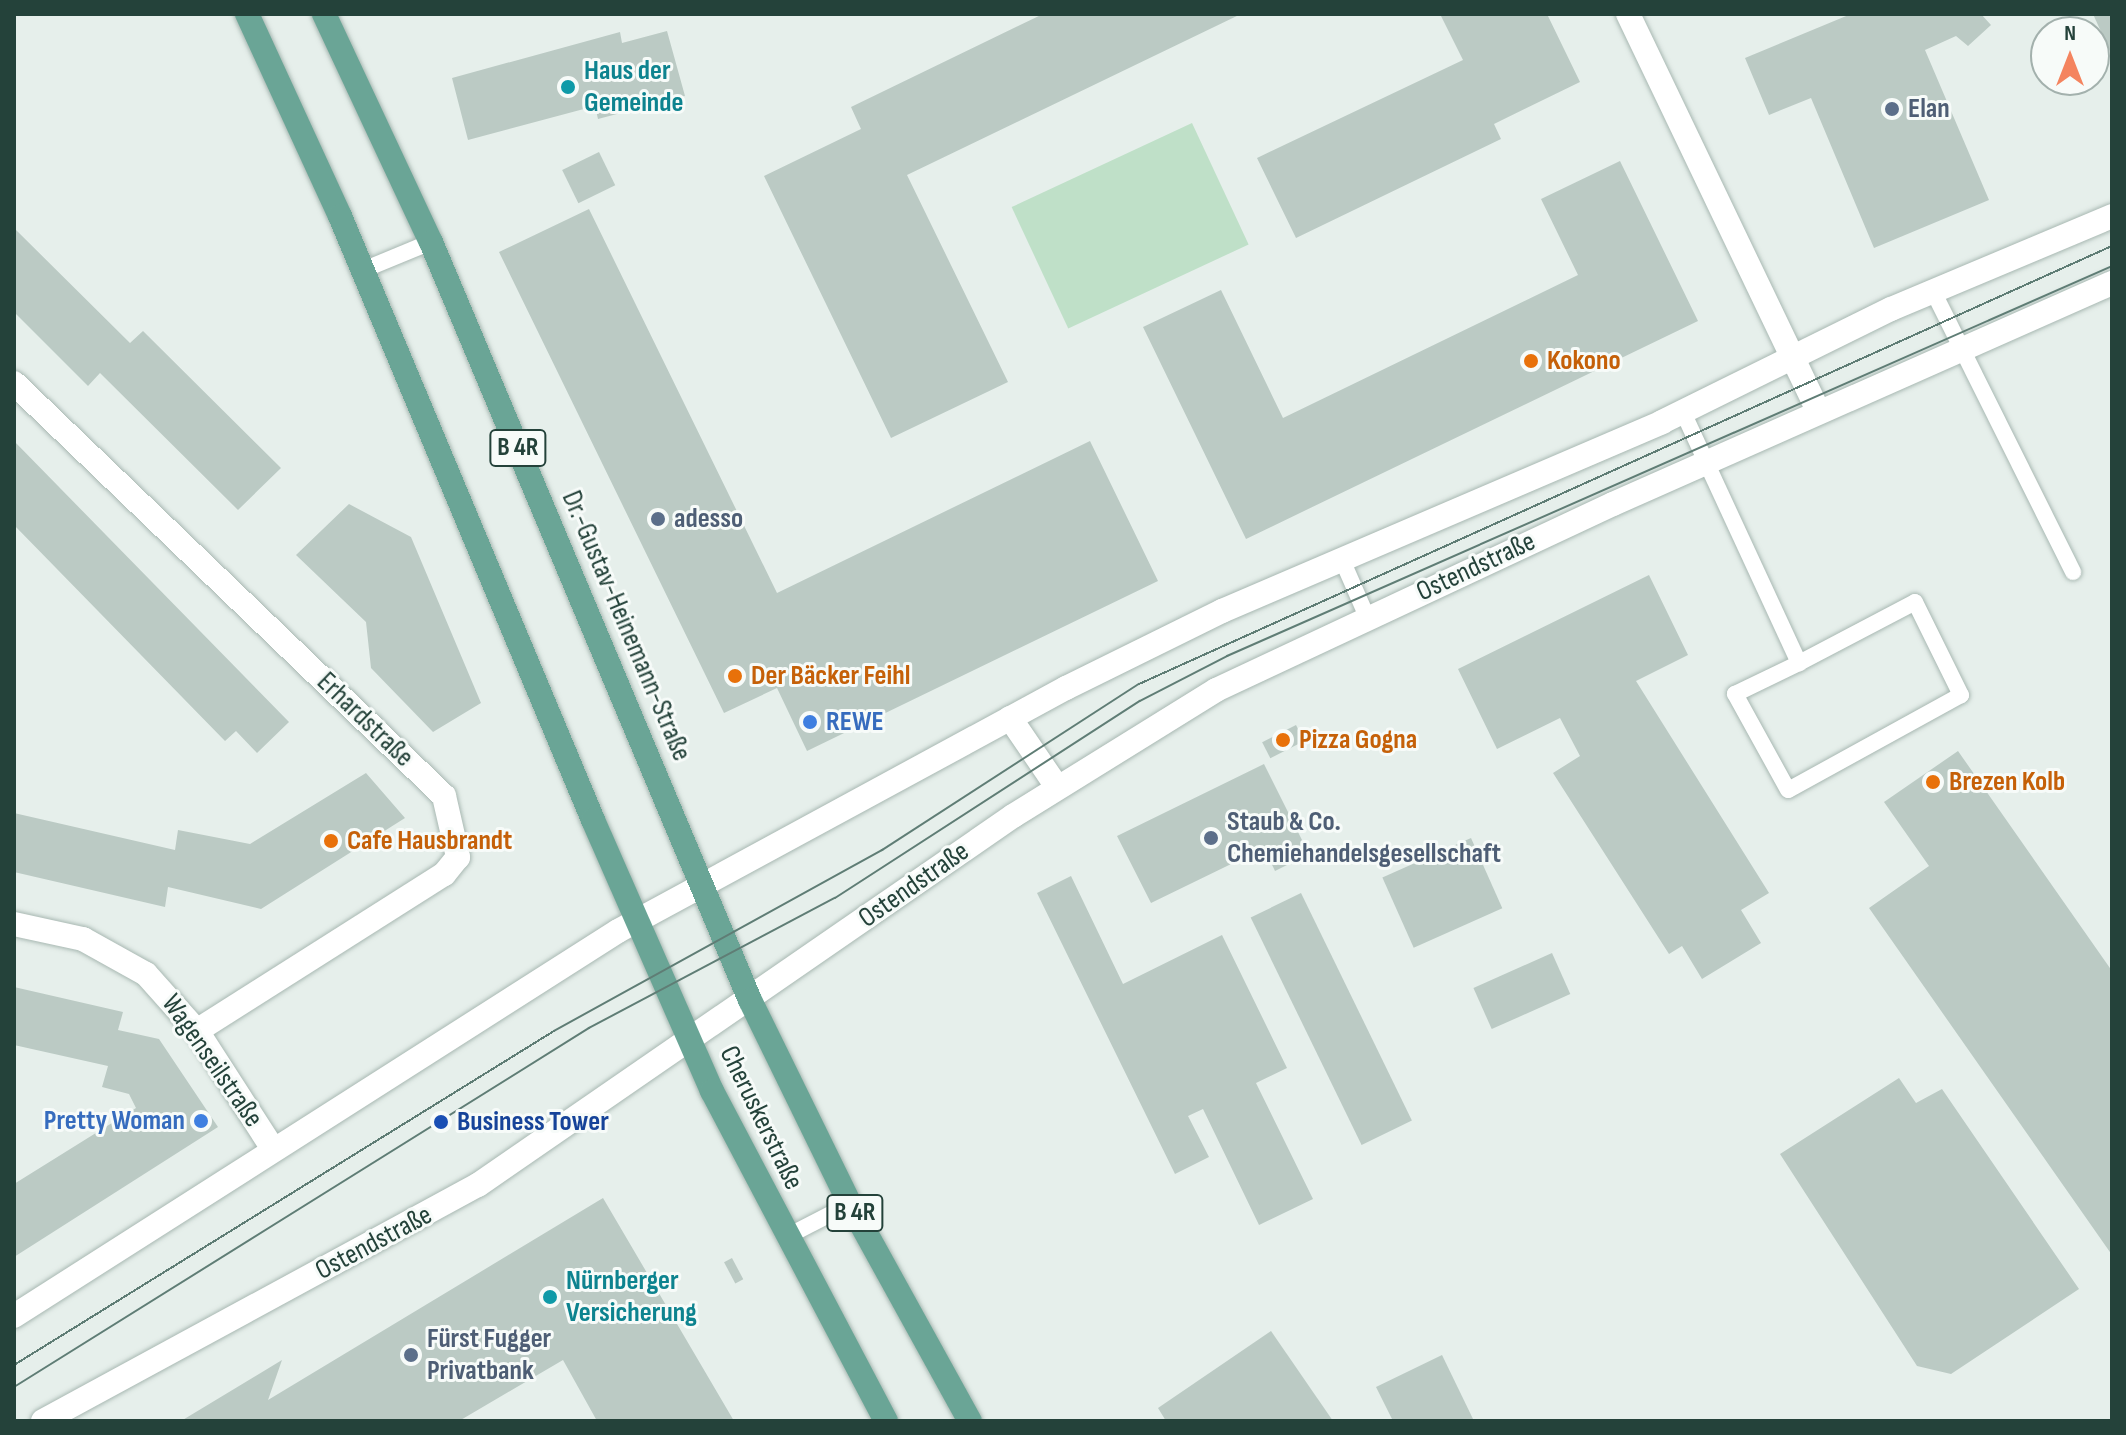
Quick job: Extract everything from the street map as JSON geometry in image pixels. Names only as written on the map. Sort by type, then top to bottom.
[{"type":"main road","name":"B 4R","points":[[247,14],[363,270],[637,920]]},
{"type":"main road","name":"Dr.-Gustav-Heinemann-Straße","points":[[324,14],[431,242],[750,1000]]},
{"type":"main road","points":[[1628,14],[1819,412]]},
{"type":"main road","name":"Ostendstraße","points":[[14,1316],[637,920],[1010,718],[1156,642],[1683,412],[1933,291],[2112,216]]},
{"type":"main road","name":"Ostendstraße","points":[[43,1421],[441,1208],[691,1042],[1057,787],[1216,690],[1367,617],[2112,283]]},
{"type":"main road","name":"Erhardstraße","points":[[14,383],[444,796],[458,857],[444,874],[197,1031]]},
{"type":"main road","points":[[1010,718],[1057,787]]},
{"type":"main road","name":"Cheruskerstraße","points":[[637,920],[691,1042],[786,1237],[886,1421]]},
{"type":"main road","name":"Wagenseilstraße","points":[[14,924],[83,939],[146,974],[197,1031],[273,1149]]},
{"type":"main road","name":"Cheruskerstraße","points":[[750,1000],[850,1204],[970,1421]]},
{"type":"lane","points":[[363,270],[431,242]]},
{"type":"lane","points":[[1933,291],[2073,572]]},
{"type":"lane","points":[[1683,412],[1704,464],[1799,663]]},
{"type":"lane","points":[[1343,562],[1367,617]]},
{"type":"lane","points":[[1915,602],[1961,695],[1788,790],[1735,694],[1799,663],[1915,602]]},
{"type":"lane","points":[[786,1237],[850,1204]]},
{"type":"green space","points":[[1192,123],[1249,244],[1068,329],[1012,207]]},
{"type":"building","points":[[1043,14],[1241,14],[907,175],[1008,382],[891,438],[764,176],[861,129],[851,107]]},
{"type":"building","points":[[1440,14],[1547,14],[1580,82],[1494,124],[1501,139],[1296,238],[1257,158],[1463,60]]},
{"type":"building","points":[[1851,14],[1981,14],[1991,25],[1968,46],[1956,36],[1925,50],[1989,200],[1874,248],[1811,98],[1769,115],[1745,58]]},
{"type":"building","points":[[2112,14],[2112,56],[2110,16],[2094,16]]},
{"type":"building","name":"Haus der Gemeinde","points":[[667,31],[685,96],[598,119],[595,106],[468,140],[452,78],[620,32],[622,43]]},
{"type":"building","points":[[599,152],[615,185],[578,203],[562,170]]},
{"type":"building","points":[[1620,161],[1698,321],[1246,539],[1143,327],[1221,290],[1283,418],[1578,275],[1541,199]]},
{"type":"building","points":[[589,209],[777,593],[1090,441],[1158,581],[807,751],[777,688],[724,713],[499,252]]},
{"type":"building","points":[[14,228],[130,343],[143,331],[281,468],[238,510],[100,373],[88,386],[14,312]]},
{"type":"building","points":[[14,441],[289,722],[257,753],[236,731],[225,741],[14,525]]},
{"type":"building","points":[[349,504],[411,537],[481,703],[433,732],[371,668],[366,622],[296,555]]},
{"type":"building","points":[[1649,575],[1688,655],[1636,681],[1769,893],[1741,910],[1761,943],[1702,979],[1682,946],[1669,954],[1553,773],[1580,756],[1560,718],[1497,749],[1458,669]]},
{"type":"building","points":[[1296,725],[1304,741],[1270,758],[1262,742]]},
{"type":"building","points":[[1958,751],[2112,971],[2112,1255],[1869,908],[1929,866],[1884,802]]},
{"type":"building","points":[[1264,764],[1309,854],[1275,871],[1264,848],[1151,903],[1117,836]]},
{"type":"building","points":[[366,773],[405,818],[261,909],[168,887],[165,907],[14,872],[14,813],[175,850],[178,830],[250,844]]},
{"type":"building","points":[[1471,838],[1502,908],[1414,948],[1382,877]]},
{"type":"building","points":[[1071,876],[1123,984],[1222,935],[1287,1068],[1256,1083],[1313,1199],[1259,1225],[1203,1109],[1188,1116],[1209,1157],[1175,1174],[1037,893]]},
{"type":"building","points":[[1301,893],[1412,1120],[1362,1145],[1251,918]]},
{"type":"building","points":[[1552,953],[1570,994],[1492,1029],[1473,988]]},
{"type":"building","points":[[14,987],[123,1012],[118,1030],[159,1039],[218,1127],[14,1257],[14,1184],[136,1108],[129,1094],[102,1087],[108,1066],[14,1045]]},
{"type":"building","points":[[1899,1078],[1916,1103],[1942,1089],[2079,1289],[1951,1374],[1917,1366],[1780,1154]]},
{"type":"building","name":"Nürnberger Versicherung","points":[[603,1198],[734,1421],[597,1421],[563,1360],[459,1421],[181,1421],[282,1360],[268,1400]]},
{"type":"building","points":[[732,1258],[743,1279],[735,1283],[724,1262]]},
{"type":"building","points":[[1271,1331],[1333,1421],[1166,1421],[1158,1408]]},
{"type":"building","points":[[1442,1355],[1474,1421],[1393,1421],[1376,1387]]},
{"type":"tram line","points":[[14,1365],[554,1031],[882,850],[1139,684],[2112,246]]},
{"type":"tram line","points":[[14,1387],[589,1028],[835,898],[1140,701],[1227,656],[2112,266]]},
{"type":"place","name":"Haus der Gemeinde","points":[[568,87]]},
{"type":"place","name":"Elan","points":[[1892,109]]},
{"type":"place","name":"Kokono","points":[[1531,361]]},
{"type":"place","name":"adesso","points":[[658,519]]},
{"type":"place","name":"Der Bäcker Feihl","points":[[735,676]]},
{"type":"place","name":"REWE","points":[[810,722]]},
{"type":"place","name":"Pizza Gogna","points":[[1283,740]]},
{"type":"place","name":"Brezen Kolb","points":[[1933,782]]},
{"type":"place","name":"Staub & Co. Chemiehandelsgesellschaft","points":[[1211,838]]},
{"type":"place","name":"Cafe Hausbrandt","points":[[331,841]]},
{"type":"place","name":"Pretty Woman","points":[[201,1121]]},
{"type":"place","name":"Business Tower","points":[[441,1122]]},
{"type":"place","name":"Nürnberger Versicherung","points":[[550,1297]]},
{"type":"place","name":"Fürst Fugger Privatbank","points":[[411,1355]]}]
